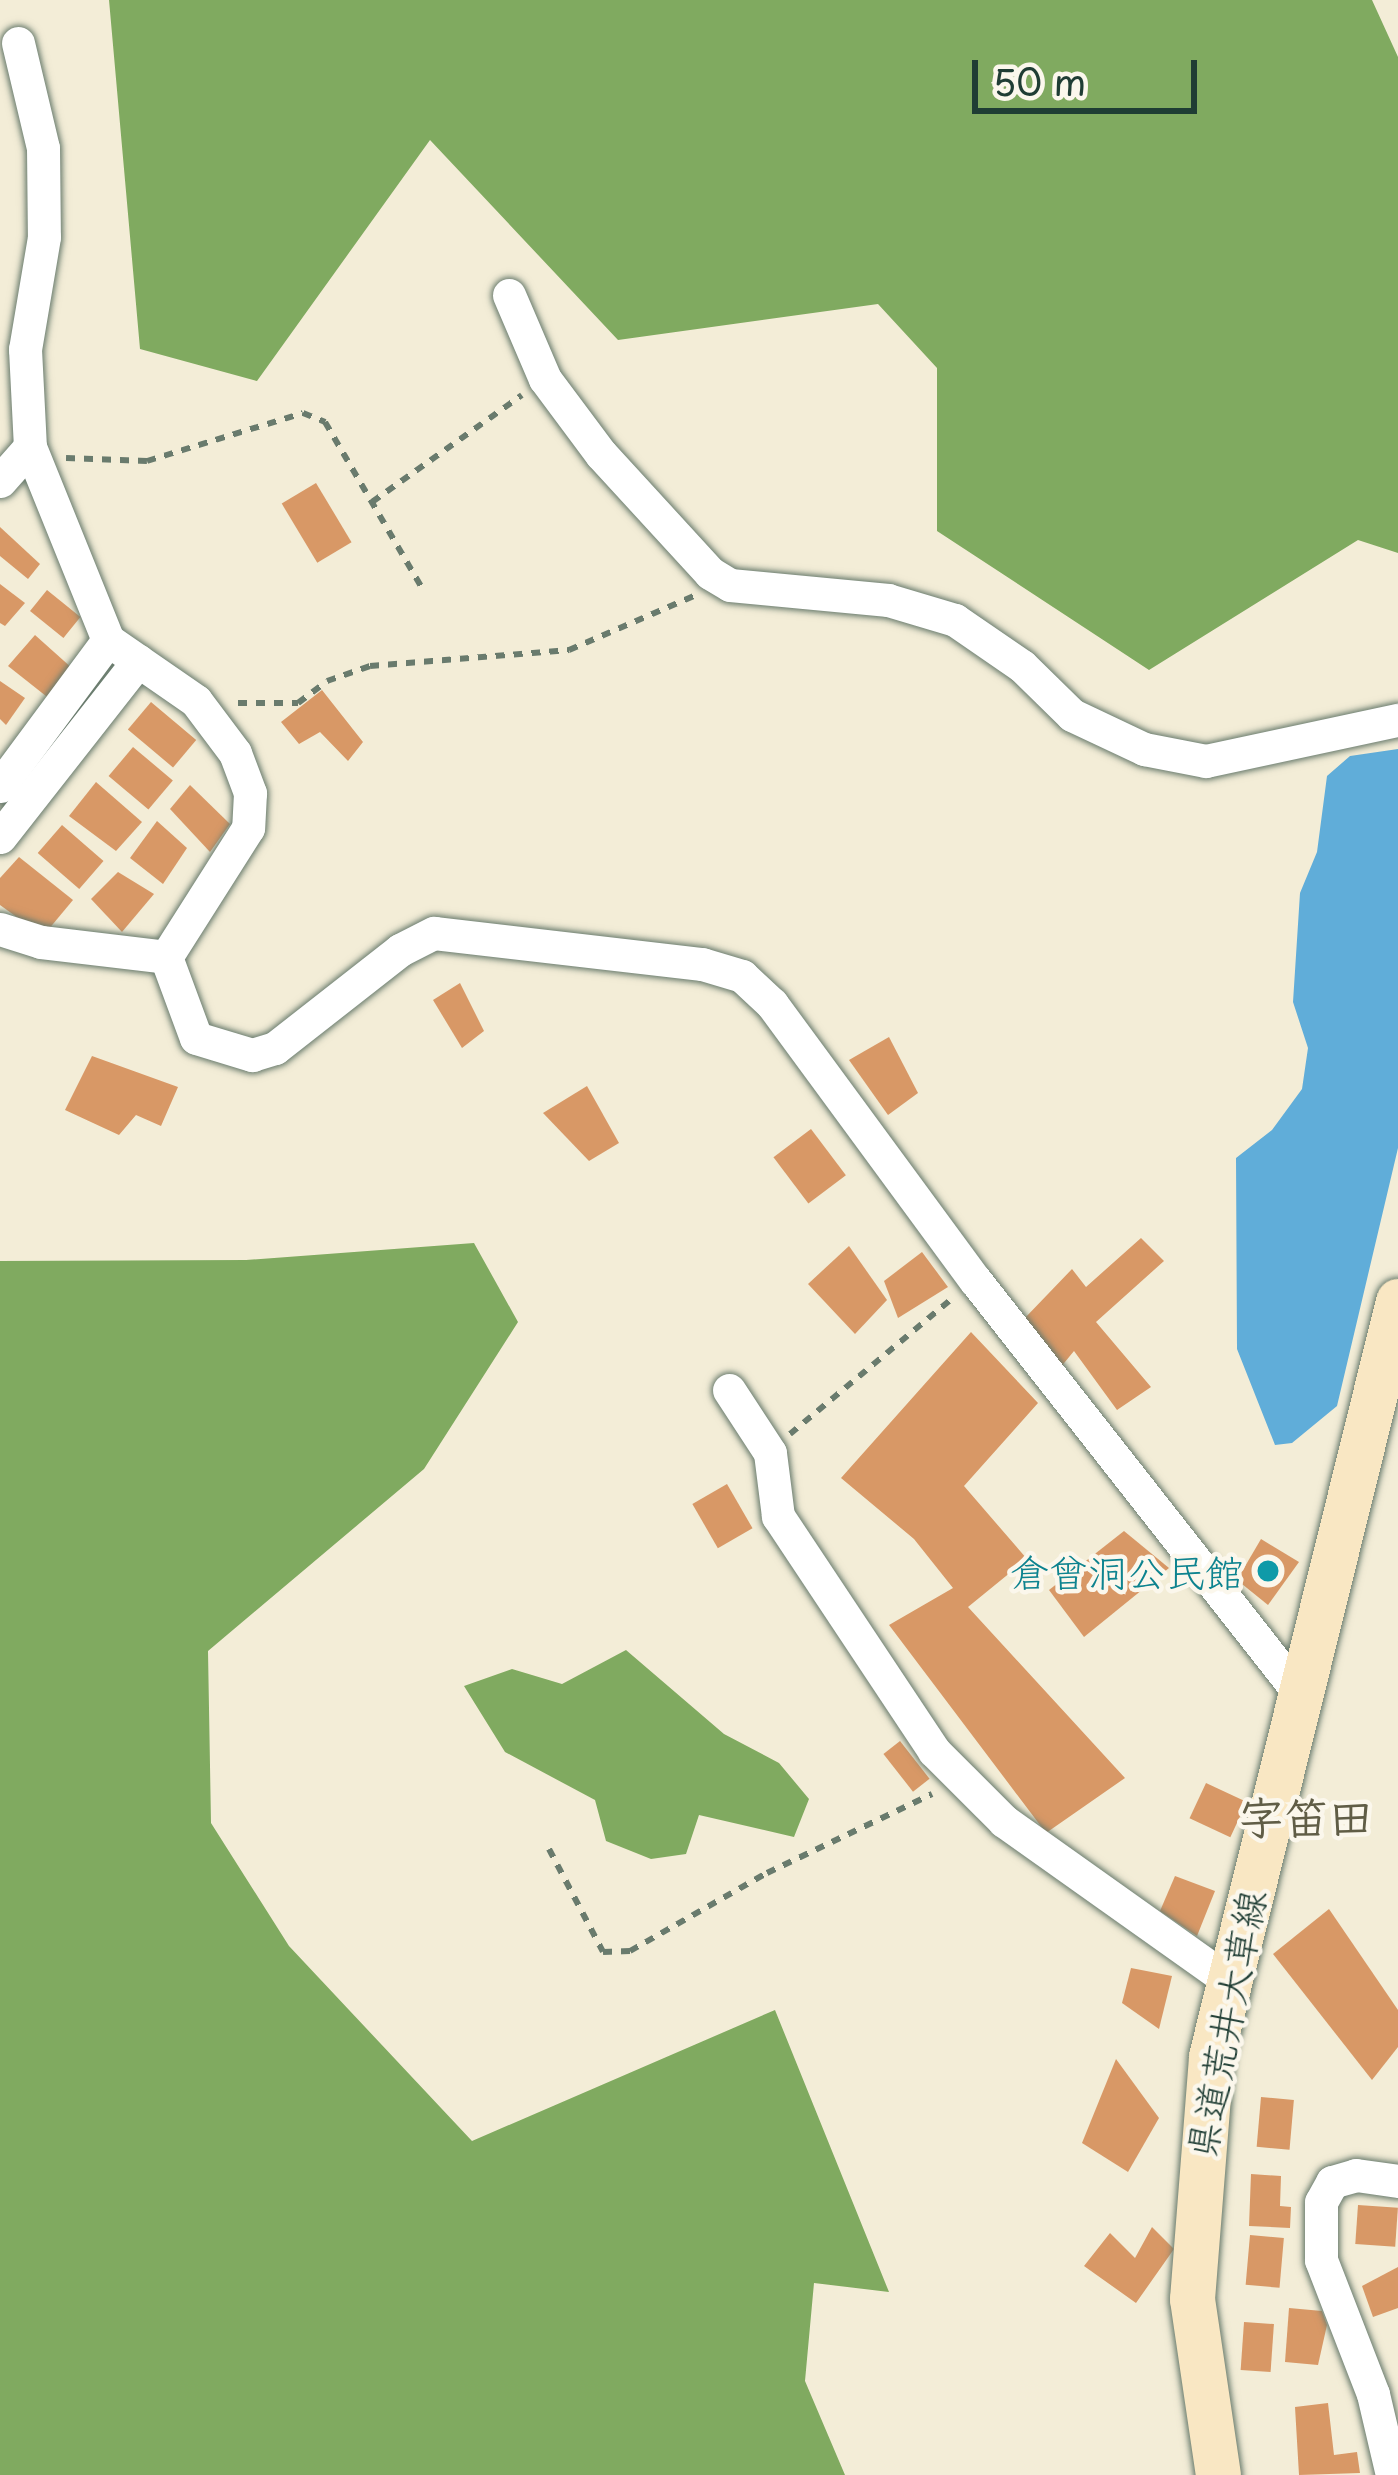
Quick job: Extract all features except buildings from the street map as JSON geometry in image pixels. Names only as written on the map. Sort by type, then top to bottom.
[{"type":"main road","name":"県道荒井大草線","points":[[1218,2475],[1192,2299],[1195,2183],[1228,1980],[1398,1301]]},
{"type":"street","points":[[0,65],[18,43],[44,148],[44,237],[26,349],[31,444],[0,481]]},
{"type":"street","points":[[509,295],[545,379],[633,493],[724,582],[888,600],[955,620],[1022,666],[1072,715],[1144,749],[1206,761],[1398,720]]},
{"type":"street","points":[[0,406],[31,444],[109,640],[203,710],[235,753],[250,794],[248,828],[166,957]]},
{"type":"street","points":[[0,786],[109,640]]},
{"type":"street","points":[[0,837],[139,661]]},
{"type":"street","points":[[0,929],[41,942],[166,957]]},
{"type":"street","points":[[166,957],[196,1038],[252,1055],[275,1048],[400,950],[434,933],[703,964],[742,976],[772,1004],[975,1280],[1297,1690]]},
{"type":"street","points":[[729,1390],[770,1453],[778,1516],[934,1751],[1042,1850],[1228,1980]]},
{"type":"street","points":[[1392,2475],[1385,2389],[1322,2260],[1321,2202],[1332,2182],[1356,2175],[1398,2181]]},
{"type":"path","points":[[372,502],[545,379]]},
{"type":"path","points":[[31,444],[147,461],[303,413],[326,422],[421,586]]},
{"type":"path","points":[[203,710],[222,702],[284,706],[370,666],[569,650],[724,582]]},
{"type":"path","points":[[770,1453],[975,1280]]},
{"type":"path","points":[[549,1849],[603,1952],[630,1951],[766,1873],[963,1780]]},
{"type":"green space","points":[[109,0],[1372,0],[1398,57],[1398,553],[1358,540],[1149,670],[937,531],[937,368],[878,304],[618,340],[430,140],[257,381],[140,349]]},
{"type":"green space","points":[[474,1243],[518,1322],[424,1469],[208,1651],[211,1823],[289,1946],[472,2141],[775,2010],[889,2292],[814,2283],[805,2381],[845,2475],[0,2475],[0,1261],[246,1260]]},
{"type":"green space","points":[[626,1650],[724,1734],[779,1763],[809,1799],[794,1837],[699,1815],[686,1854],[651,1859],[606,1841],[595,1800],[505,1752],[464,1686],[512,1669],[562,1684]]},
{"type":"water","points":[[1398,749],[1398,1148],[1337,1406],[1292,1443],[1275,1445],[1237,1349],[1236,1158],[1272,1130],[1302,1089],[1308,1048],[1293,1002],[1300,893],[1317,852],[1327,776],[1350,756]]},
{"type":"place","name":"倉曾洞公民館","points":[[1268,1571]]},
{"type":"district","name":"字笛田","points":[[1306,1816]]}]
